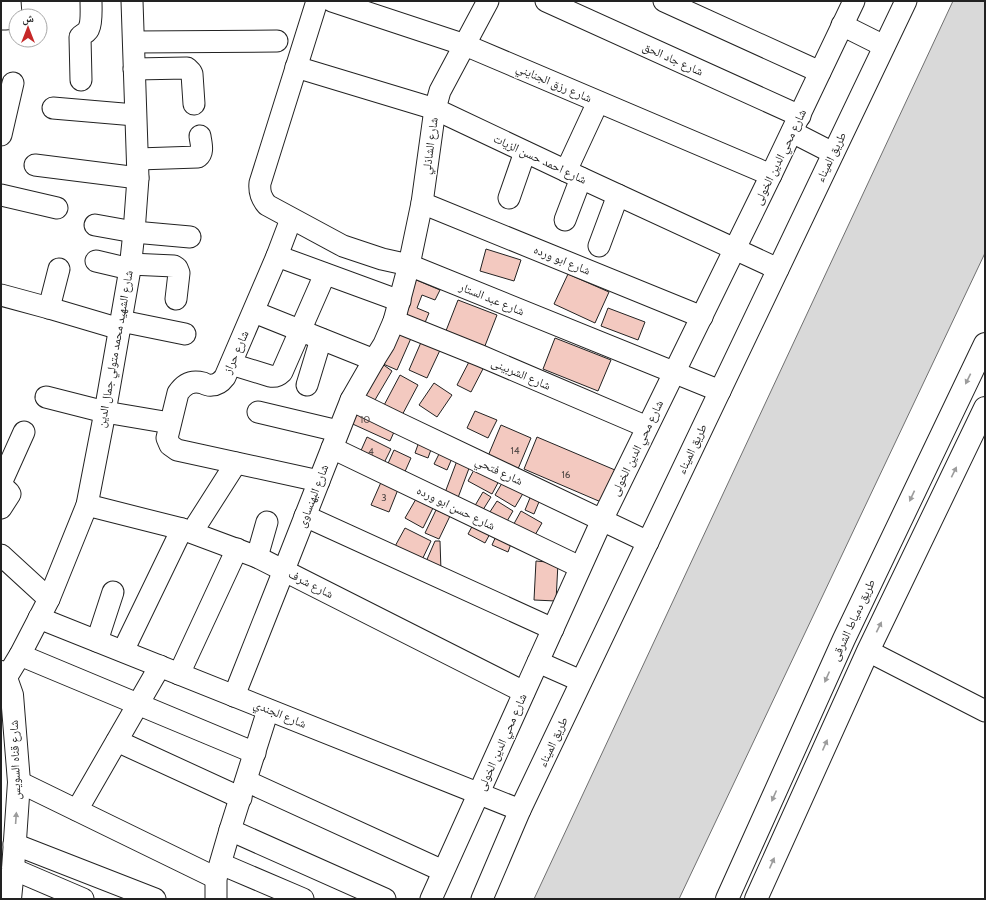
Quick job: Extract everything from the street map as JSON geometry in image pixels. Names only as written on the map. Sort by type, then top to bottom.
[{"type":"main road","name":"طريق دمياط الشرقى","points":[[727,899],[844,639],[985,344]]},
{"type":"main road","points":[[756,899],[868,650],[985,408]]},
{"type":"main road","name":"شارع قناه السويس","points":[[3,675],[12,695],[19,782],[10,899]]},
{"type":"street","points":[[1,19],[6,20],[10,17],[10,1]]},
{"type":"street","points":[[81,80],[80,40],[81,36],[88,31],[90,26],[91,1]]},
{"type":"street","name":"شارع الشهيد محمد متولي جمال الدين","points":[[3,675],[20,655],[49,599],[87,505],[105,412],[130,267],[134,232],[138,169],[132,1]]},
{"type":"street","points":[[296,67],[317,1]]},
{"type":"street","name":"شارع رزق الجنايني","points":[[332,1],[465,45],[771,175]]},
{"type":"street","name":"شارع الشاذلي","points":[[400,300],[422,203],[435,110],[440,91],[488,1]]},
{"type":"street","name":"شارع جاد الحق","points":[[546,1],[796,124],[833,153]]},
{"type":"street","points":[[664,1],[820,72]]},
{"type":"street","name":"طريق الميناء","points":[[482,899],[520,810],[906,1]]},
{"type":"street","points":[[845,9],[884,46]]},
{"type":"street","name":"شارع محي الدين الخولى","points":[[431,899],[580,567],[796,124],[820,72],[845,9]]},
{"type":"street","points":[[134,42],[277,41]]},
{"type":"street","name":"شارع احمد حسن الزيات","points":[[296,67],[435,110],[778,268]]},
{"type":"street","name":"شارع عبد الستار","points":[[296,67],[260,183],[260,194],[266,205],[343,246],[382,259],[408,265],[720,392]]},
{"type":"street","points":[[134,69],[187,68],[192,74],[194,104]]},
{"type":"street","points":[[1,133],[14,84]]},
{"type":"street","points":[[565,220],[574,174],[598,102]]},
{"type":"street","points":[[53,108],[135,114]]},
{"type":"street","points":[[35,165],[138,169],[198,158],[202,152],[200,136]]},
{"type":"street","points":[[509,198],[525,152]]},
{"type":"street","points":[[599,246],[618,195]]},
{"type":"street","points":[[1,196],[57,208]]},
{"type":"street","name":"شارع ابو ورده","points":[[422,203],[702,317]]},
{"type":"street","name":"شارع حراز","points":[[236,463],[173,448],[168,442],[170,422],[178,393],[181,388],[192,382],[198,382],[211,386],[222,381],[226,377],[291,219]]},
{"type":"street","points":[[95,225],[134,232],[190,238]]},
{"type":"street","points":[[277,256],[400,300]]},
{"type":"street","points":[[96,261],[130,267],[174,266],[177,268],[179,273],[176,299]]},
{"type":"street","points":[[49,308],[59,269]]},
{"type":"street","points":[[231,364],[270,376],[276,376],[282,372],[325,274]]},
{"type":"street","points":[[2,299],[49,308],[120,325],[185,334]]},
{"type":"street","name":"شارع البهنساوى","points":[[234,696],[351,400],[384,344],[394,321],[400,300]]},
{"type":"street","points":[[254,312],[374,360]]},
{"type":"street","name":"شارع الشربينى","points":[[394,321],[481,356],[647,427]]},
{"type":"street","points":[[307,385],[321,339]]},
{"type":"street","points":[[46,397],[105,412],[170,422]]},
{"type":"street","name":"شارع فتحي","points":[[351,400],[398,424],[648,542]]},
{"type":"street","name":"شارع حسن ابو ورده","points":[[258,412],[335,439],[580,567]]},
{"type":"street","points":[[1,508],[10,494],[3,488],[2,482],[24,432]]},
{"type":"street","points":[[123,652],[187,530],[236,463],[319,482]]},
{"type":"street","name":"شارع شرف","points":[[87,505],[187,530],[257,557],[524,692]]},
{"type":"street","points":[[305,516],[553,629]]},
{"type":"street","points":[[257,557],[266,522]]},
{"type":"street","points":[[179,674],[237,549]]},
{"type":"street","points":[[1,556],[49,599]]},
{"type":"street","points":[[97,641],[113,592]]},
{"type":"street","name":"شارع الجندي","points":[[39,618],[520,810]]},
{"type":"street","points":[[868,650],[985,711]]},
{"type":"street","points":[[20,655],[255,753]]},
{"type":"street","points":[[538,662],[581,681]]},
{"type":"street","points":[[77,810],[160,666]]},
{"type":"street","points":[[216,899],[218,871],[268,710]]},
{"type":"street","points":[[117,741],[443,871]]},
{"type":"street","points":[[19,782],[77,810],[218,871],[303,899]]},
{"type":"street","points":[[230,830],[385,899]]},
{"type":"street","points":[[14,844],[155,899]]},
{"type":"street","points":[[13,869],[83,899]]},
{"type":"shaded area","points":[[953,1],[985,1],[985,253],[679,899],[534,899]]},
{"type":"building","points":[[486,249],[521,260],[514,281],[480,271]]},
{"type":"building","points":[[568,274],[609,292],[595,323],[554,304]]},
{"type":"building","points":[[414,279],[440,290],[435,300],[422,295],[417,308],[429,313],[424,325],[400,315]]},
{"type":"building","points":[[458,300],[497,315],[481,356],[442,341]]},
{"type":"building","points":[[608,308],[645,322],[638,340],[601,326]]},
{"type":"building","points":[[395,329],[412,336],[397,370],[381,363]]},
{"type":"building","points":[[555,338],[611,360],[598,391],[543,369]]},
{"type":"building","points":[[422,340],[441,348],[427,378],[409,370]]},
{"type":"building","points":[[471,358],[485,365],[471,392],[457,385]]},
{"type":"building","points":[[381,363],[392,371],[372,405],[358,397]]},
{"type":"building","points":[[400,375],[418,385],[400,419],[382,409]]},
{"type":"building","points":[[434,383],[452,395],[437,417],[419,405]]},
{"type":"building","points":[[354,403],[398,423],[390,441],[346,421]]},
{"type":"building","points":[[475,411],[497,420],[488,438],[467,428]]},
{"type":"building","points":[[501,425],[531,438],[518,469],[488,456]]},
{"type":"building","points":[[367,437],[391,449],[382,467],[359,455]]},
{"type":"building","points":[[537,437],[615,470],[601,502],[524,469]]},
{"type":"building","points":[[420,439],[433,444],[428,458],[415,453]]},
{"type":"building","points":[[394,450],[411,458],[403,476],[386,468]]},
{"type":"building","points":[[441,450],[453,456],[447,470],[434,464]]},
{"type":"building","points":[[458,458],[471,463],[456,503],[443,498]]},
{"type":"building","points":[[476,466],[500,479],[492,494],[468,481]]},
{"type":"building","points":[[505,478],[525,490],[515,507],[495,495]]},
{"type":"building","points":[[382,480],[399,487],[389,512],[371,505]]},
{"type":"building","points":[[483,492],[491,497],[481,513],[473,509]]},
{"type":"building","points":[[532,493],[541,497],[534,514],[525,510]]},
{"type":"building","points":[[416,499],[433,508],[423,528],[405,518]]},
{"type":"building","points":[[497,501],[513,511],[503,528],[486,518]]},
{"type":"building","points":[[436,510],[450,516],[439,539],[425,533]]},
{"type":"building","points":[[521,511],[542,523],[531,542],[510,531]]},
{"type":"building","points":[[475,521],[492,530],[485,543],[468,534]]},
{"type":"building","points":[[405,528],[431,541],[420,564],[393,550]]},
{"type":"building","points":[[497,534],[512,541],[508,552],[492,545]]},
{"type":"building","points":[[435,541],[440,541],[441,571],[425,564]]},
{"type":"building","points":[[536,561],[558,563],[556,601],[534,600]]}]
